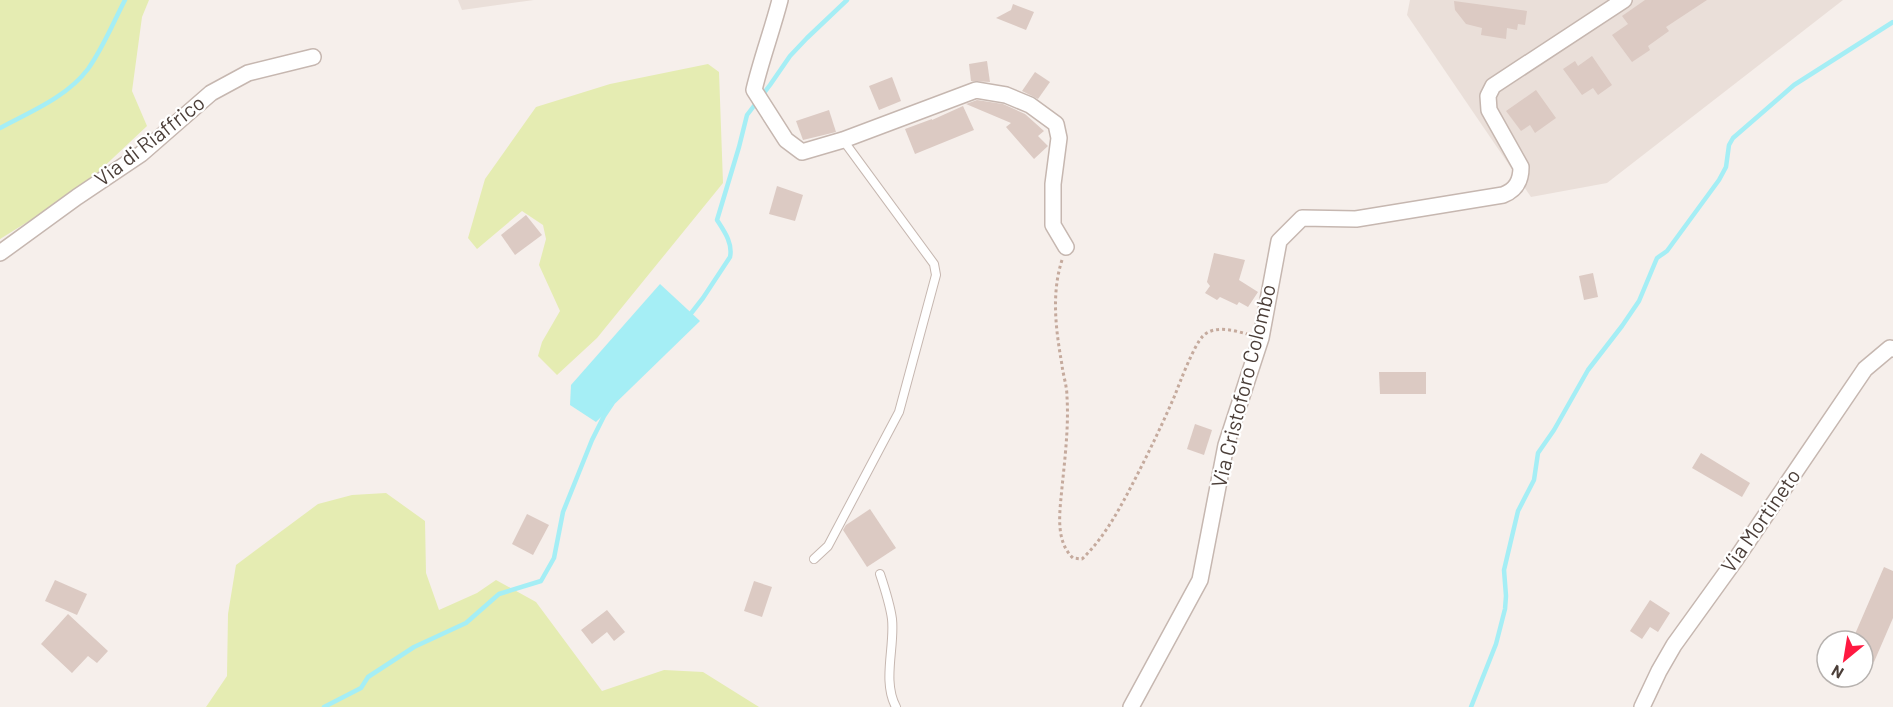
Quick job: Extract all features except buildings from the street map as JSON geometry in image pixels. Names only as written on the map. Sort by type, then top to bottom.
[{"type":"street","points":[[780,0],[760,60],[754,90],[786,140],[802,152],[843,140],[976,90],[1006,95],[1030,105],[1056,124],[1059,138],[1053,184],[1053,225],[1066,247]]},
{"type":"street","name":"Via Cristoforo Colombo","points":[[1131,707],[1200,580],[1226,445],[1261,338],[1279,241],[1302,218],[1356,219],[1494,197],[1511,192],[1521,176],[1521,167],[1489,110],[1488,96],[1494,86],[1624,0]]},
{"type":"street","name":"Via di Riaffrico","points":[[0,253],[141,154],[211,93],[248,73],[313,57]]},
{"type":"street","name":"Via Mortineto","points":[[1642,707],[1674,645],[1865,369],[1890,348],[1893,349]]},
{"type":"lane","points":[[814,559],[828,546],[899,412],[936,274],[934,264],[843,140]]},
{"type":"lane","points":[[880,574],[888,596],[892,620],[890,681],[896,707]]},
{"type":"path","points":[[1066,247],[1057,274],[1054,300],[1067,396],[1065,455],[1059,519],[1064,550],[1073,558],[1082,559],[1093,548],[1119,510],[1202,337],[1214,330],[1232,330],[1261,338]]},
{"type":"shaded area","points":[[458,0],[534,0],[462,10]]},
{"type":"shaded area","points":[[1410,0],[1843,0],[1607,183],[1531,197],[1407,15]]},
{"type":"green space","points":[[0,0],[149,0],[142,17],[132,91],[147,126],[79,190],[0,239]]},
{"type":"green space","points":[[708,64],[719,72],[723,183],[597,338],[557,375],[538,356],[542,342],[560,311],[539,265],[546,239],[543,225],[522,211],[477,249],[468,238],[485,179],[536,107],[610,84]]},
{"type":"green space","points":[[386,493],[425,521],[426,573],[439,610],[477,593],[496,580],[536,602],[602,691],[664,670],[703,672],[759,707],[206,707],[227,676],[228,614],[236,565],[318,504],[352,495]]},
{"type":"water","points":[[660,284],[700,321],[596,422],[570,405],[571,385]]},
{"type":"waterway","points":[[0,128],[59,96],[79,79],[98,53],[125,0]]},
{"type":"waterway","points":[[689,316],[730,257],[729,242],[717,220],[747,115],[790,56],[847,0]]},
{"type":"waterway","points":[[1471,707],[1496,644],[1505,609],[1504,570],[1518,511],[1534,480],[1538,453],[1554,430],[1588,370],[1639,301],[1657,258],[1667,251],[1719,180],[1726,167],[1729,145],[1733,138],[1794,85],[1893,22]]},
{"type":"waterway","points":[[324,707],[361,688],[368,677],[414,647],[466,623],[499,594],[541,581],[554,558],[563,512],[592,440],[612,404]]}]
